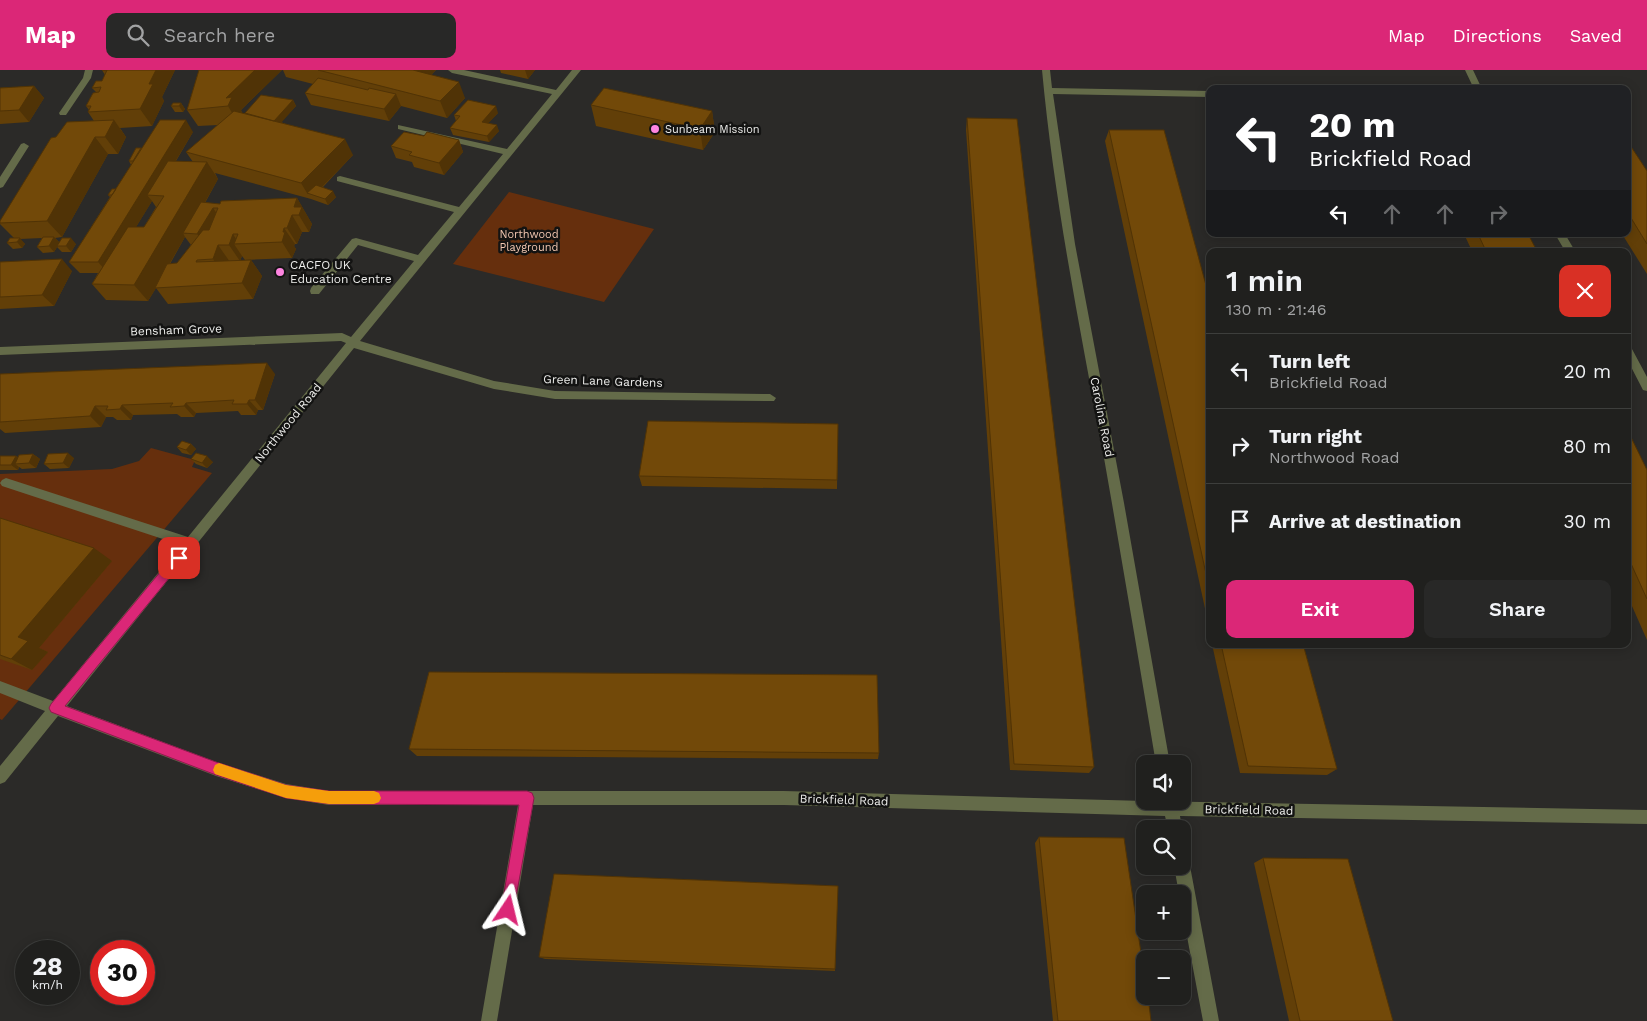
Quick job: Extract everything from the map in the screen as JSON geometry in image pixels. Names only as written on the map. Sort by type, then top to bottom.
[{"type":"street","points":[[63,113],[86,78],[89,70]]},
{"type":"street","points":[[452,70],[558,93]]},
{"type":"street","name":"Northwood Road","points":[[0,777],[576,70]]},
{"type":"street","name":"Carolina Road","points":[[1046,70],[1052,140],[1074,273],[1102,417],[1161,755]]},
{"type":"street","points":[[1469,70],[1476,85]]},
{"type":"street","points":[[1048,91],[1206,94]]},
{"type":"street","points":[[401,127],[508,152]]},
{"type":"street","points":[[0,185],[24,146]]},
{"type":"street","points":[[340,179],[461,211]]},
{"type":"street","points":[[1562,237],[1568,248]]},
{"type":"street","points":[[315,291],[356,241],[422,260]]},
{"type":"street","name":"Bensham Grove","points":[[0,350],[342,337],[352,343]]},
{"type":"street","name":"Green Lane Gardens","points":[[352,343],[494,385],[555,395],[770,398]]},
{"type":"street","points":[[1631,358],[1647,387]]},
{"type":"street","points":[[6,483],[191,543]]},
{"type":"street","name":"Brickfield Road","points":[[0,687],[216,769],[286,791],[329,798],[784,798],[1136,804]]},
{"type":"street","points":[[489,1021],[527,798]]},
{"type":"street","name":"Brickfield Road","points":[[1191,806],[1647,817]]},
{"type":"street","points":[[1184,875],[1211,1021]]},
{"type":"green space","name":"Northwood Playground","points":[[509,192],[654,229],[604,302],[453,264]]},
{"type":"green space","points":[[151,448],[195,460],[192,467],[212,473],[2,720],[0,719],[0,474],[112,469],[139,461]]},
{"type":"building","points":[[107,70],[156,70],[149,84],[153,84],[140,109],[88,112],[91,106],[86,106],[93,93],[99,92],[101,87],[92,88],[96,81],[102,81]]},
{"type":"building","points":[[199,70],[255,70],[226,98],[232,97],[228,106],[187,110]]},
{"type":"building","points":[[318,70],[413,70],[459,82],[440,101]]},
{"type":"building","points":[[318,78],[368,90],[369,88],[396,94],[384,109],[305,93]]},
{"type":"building","points":[[34,86],[19,110],[0,111],[0,88]]},
{"type":"building","points":[[604,88],[712,111],[700,129],[591,105]]},
{"type":"building","points":[[261,95],[293,100],[274,121],[245,113]]},
{"type":"building","points":[[468,100],[496,106],[482,122],[497,125],[487,136],[450,128],[460,116],[454,115]]},
{"type":"building","points":[[173,103],[181,103],[179,106],[171,106]]},
{"type":"building","points":[[234,111],[345,139],[301,183],[186,152]]},
{"type":"building","points":[[967,118],[1017,119],[1094,767],[1014,764]]},
{"type":"building","points":[[114,120],[105,137],[95,137],[47,221],[0,223],[51,138],[56,137],[67,122]]},
{"type":"building","points":[[160,120],[186,120],[98,262],[69,262]]},
{"type":"building","points":[[1109,130],[1164,130],[1206,285],[1206,574]]},
{"type":"building","points":[[404,132],[424,136],[427,132],[459,140],[439,163],[409,155],[412,152],[391,146]]},
{"type":"building","points":[[1631,147],[1647,171],[1647,244],[1631,218]]},
{"type":"building","points":[[136,148],[141,148],[133,161],[129,161]]},
{"type":"building","points":[[168,161],[207,162],[134,285],[92,284],[128,227],[144,227],[164,196],[147,195]]},
{"type":"building","points":[[316,185],[333,191],[325,199],[307,193]]},
{"type":"building","points":[[112,189],[116,189],[112,195],[108,195]]},
{"type":"building","points":[[297,198],[294,207],[302,207],[299,215],[292,215],[287,228],[284,228],[283,232],[285,232],[282,242],[234,244],[238,234],[233,234],[229,245],[218,245],[213,259],[197,260],[196,262],[251,260],[242,283],[155,288],[167,264],[177,263],[203,230],[209,230],[218,208],[213,208],[197,234],[183,233],[201,202],[220,204],[221,201]]},
{"type":"building","points":[[43,237],[54,237],[49,246],[37,247]]},
{"type":"building","points":[[1479,237],[1530,237],[1535,248],[1485,248]]},
{"type":"building","points":[[10,238],[20,238],[17,242],[7,243]]},
{"type":"building","points":[[62,238],[71,238],[66,246],[57,246]]},
{"type":"building","points":[[62,259],[42,295],[0,297],[0,262]]},
{"type":"building","points":[[267,363],[255,400],[249,400],[247,404],[232,404],[234,400],[186,403],[184,406],[170,407],[173,403],[122,405],[120,409],[106,410],[108,406],[95,406],[90,416],[0,422],[0,374]]},
{"type":"building","points":[[648,421],[838,424],[837,480],[639,476]]},
{"type":"building","points":[[1631,437],[1647,470],[1647,599],[1631,564]]},
{"type":"building","points":[[182,441],[191,444],[186,450],[177,447]]},
{"type":"building","points":[[68,453],[63,463],[44,464],[48,454]]},
{"type":"building","points":[[196,453],[207,456],[202,463],[191,459]]},
{"type":"building","points":[[33,454],[29,463],[15,464],[19,455]]},
{"type":"building","points":[[0,456],[16,456],[11,465],[0,465]]},
{"type":"building","points":[[0,518],[94,548],[18,637],[28,641],[11,659],[0,655]]},
{"type":"building","points":[[1222,648],[1304,648],[1337,769],[1248,766]]},
{"type":"building","points":[[429,672],[877,675],[879,753],[409,749]]},
{"type":"building","points":[[1039,837],[1124,838],[1136,919],[1136,940],[1139,940],[1141,950],[1136,950],[1136,1005],[1149,1005],[1151,1021],[1058,1021]]},
{"type":"building","points":[[1263,858],[1348,859],[1393,1021],[1300,1021]]},
{"type":"building","points":[[554,874],[838,886],[835,969],[539,957]]},
{"type":"slow traffic","points":[[219,770],[286,791],[329,798],[374,798]]},
{"type":"place","name":"Sunbeam Mission","points":[[655,129]]},
{"type":"place","name":"CACFO UK Education Centre","points":[[280,272]]},
{"type":"route","points":[[179,558],[56,708],[216,769],[286,791],[329,798],[527,798],[508,910]]}]
